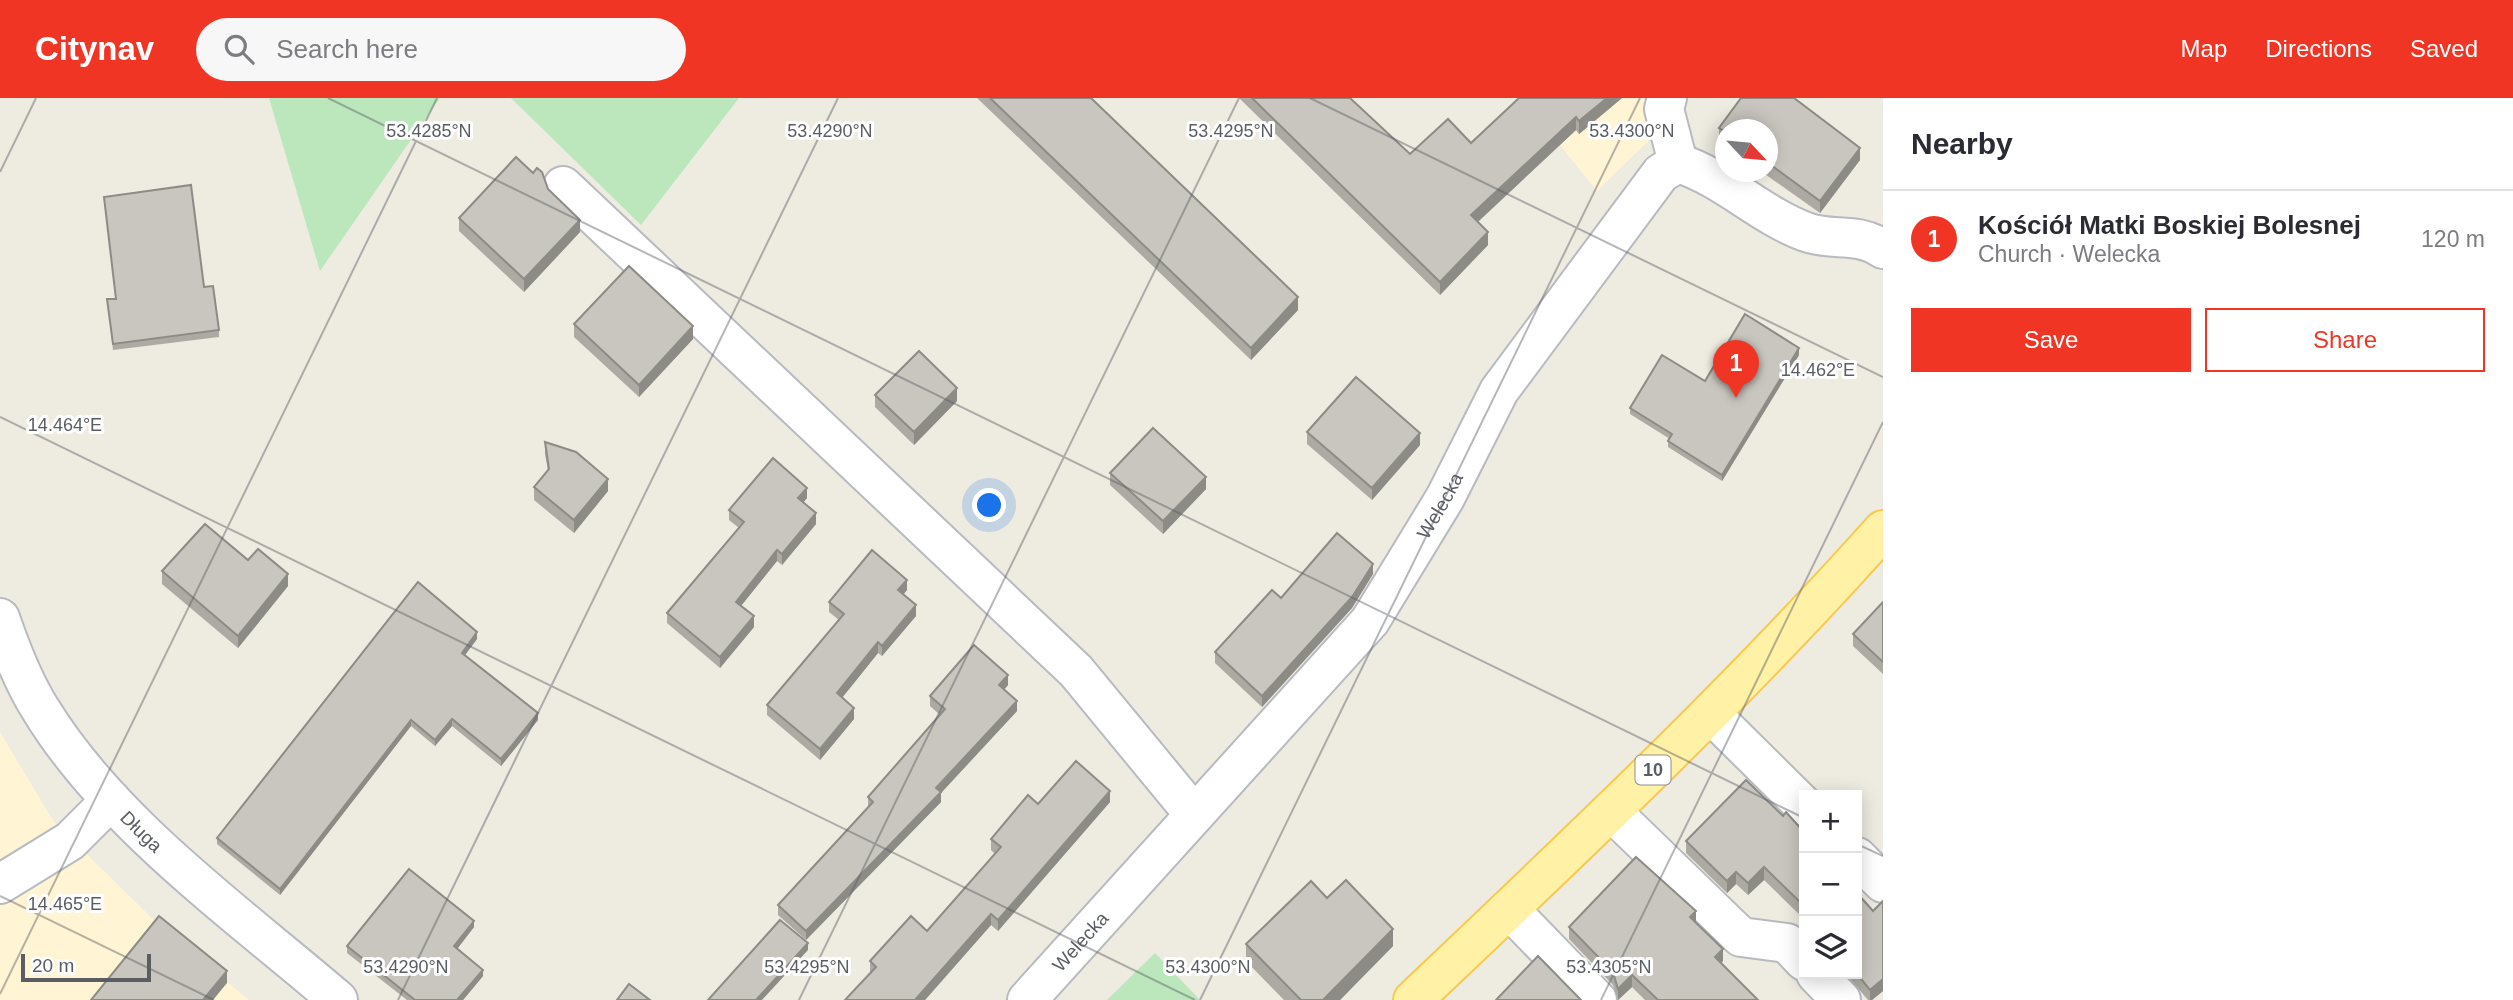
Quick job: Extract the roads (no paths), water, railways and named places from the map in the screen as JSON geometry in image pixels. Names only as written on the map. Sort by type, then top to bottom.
[{"type":"main road","name":"10","points":[[1413,1000],[1711,714],[1800,623],[1883,530]]},
{"type":"street","points":[[1667,98],[1664,109],[1678,163],[1703,171],[1807,233],[1868,239],[1883,249]]},
{"type":"street","name":"Welecka","points":[[1027,1000],[1370,621],[1445,498],[1499,391],[1639,200],[1661,173],[1678,163]]},
{"type":"street","points":[[562,186],[1076,671],[1194,813]]},
{"type":"street","name":"Długa","points":[[0,618],[23,677],[40,709],[58,736],[111,800],[201,884],[338,1000]]},
{"type":"street","points":[[1711,714],[1799,801]]},
{"type":"street","points":[[0,884],[70,841],[111,800]]},
{"type":"street","points":[[1611,811],[1741,937],[1787,943],[1799,956]]},
{"type":"street","points":[[1862,862],[1883,883]]},
{"type":"street","points":[[1509,909],[1597,1000]]},
{"type":"street","points":[[1821,979],[1842,1000]]},
{"type":"place","name":"Kościół Matki Boskiej Bolesnej","points":[[1736,398]]}]
